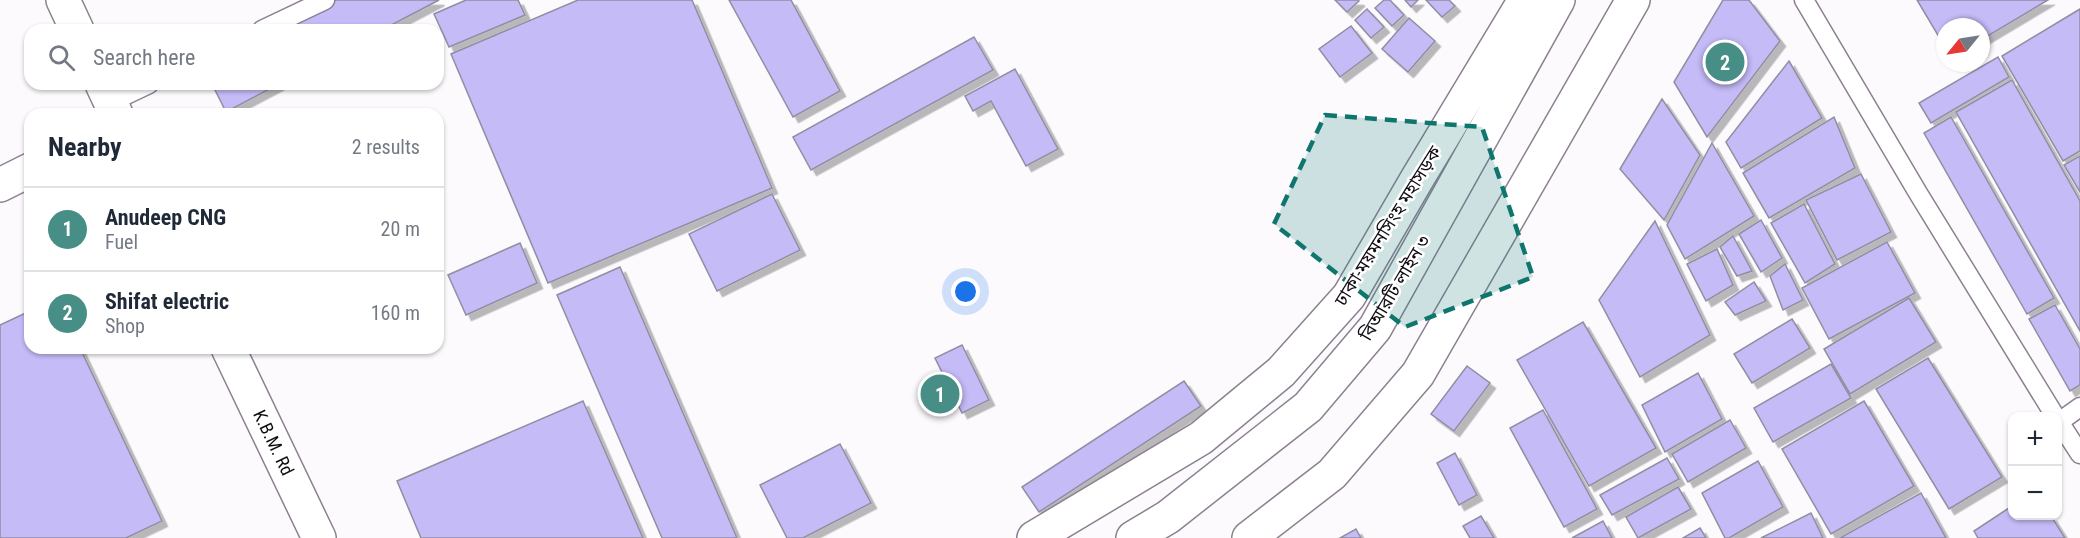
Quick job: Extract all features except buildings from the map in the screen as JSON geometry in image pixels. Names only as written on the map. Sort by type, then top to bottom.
[{"type":"main road","points":[[63,0],[74,24]]},
{"type":"main road","name":"ঢাকা-ময়মনসিংহ মহাসড়ক","points":[[1034,538],[1201,438],[1281,372],[1349,296],[1525,0]]},
{"type":"main road","name":"বিআরটি লাইন ৩","points":[[1133,538],[1168,517],[1308,407],[1376,328],[1558,0]]},
{"type":"main road","points":[[1249,538],[1332,474],[1418,374],[1633,0]]},
{"type":"main road","points":[[0,185],[24,173]]},
{"type":"main road","name":"K.B.M. Rd","points":[[231,354],[319,538]]},
{"type":"lane","points":[[275,24],[325,0]]},
{"type":"lane","points":[[1804,0],[1918,193],[2052,412]]},
{"type":"lane","points":[[110,100],[134,90]]},
{"type":"lane","points":[[2062,417],[2080,407]]},
{"type":"lane","points":[[2062,427],[2080,454]]},
{"type":"highlighted area","points":[[1325,115],[1482,127],[1533,277],[1405,327],[1274,224]]},
{"type":"place","name":"Shifat electric","points":[[1725,62]]},
{"type":"place","name":"Anudeep CNG","points":[[940,394]]}]
